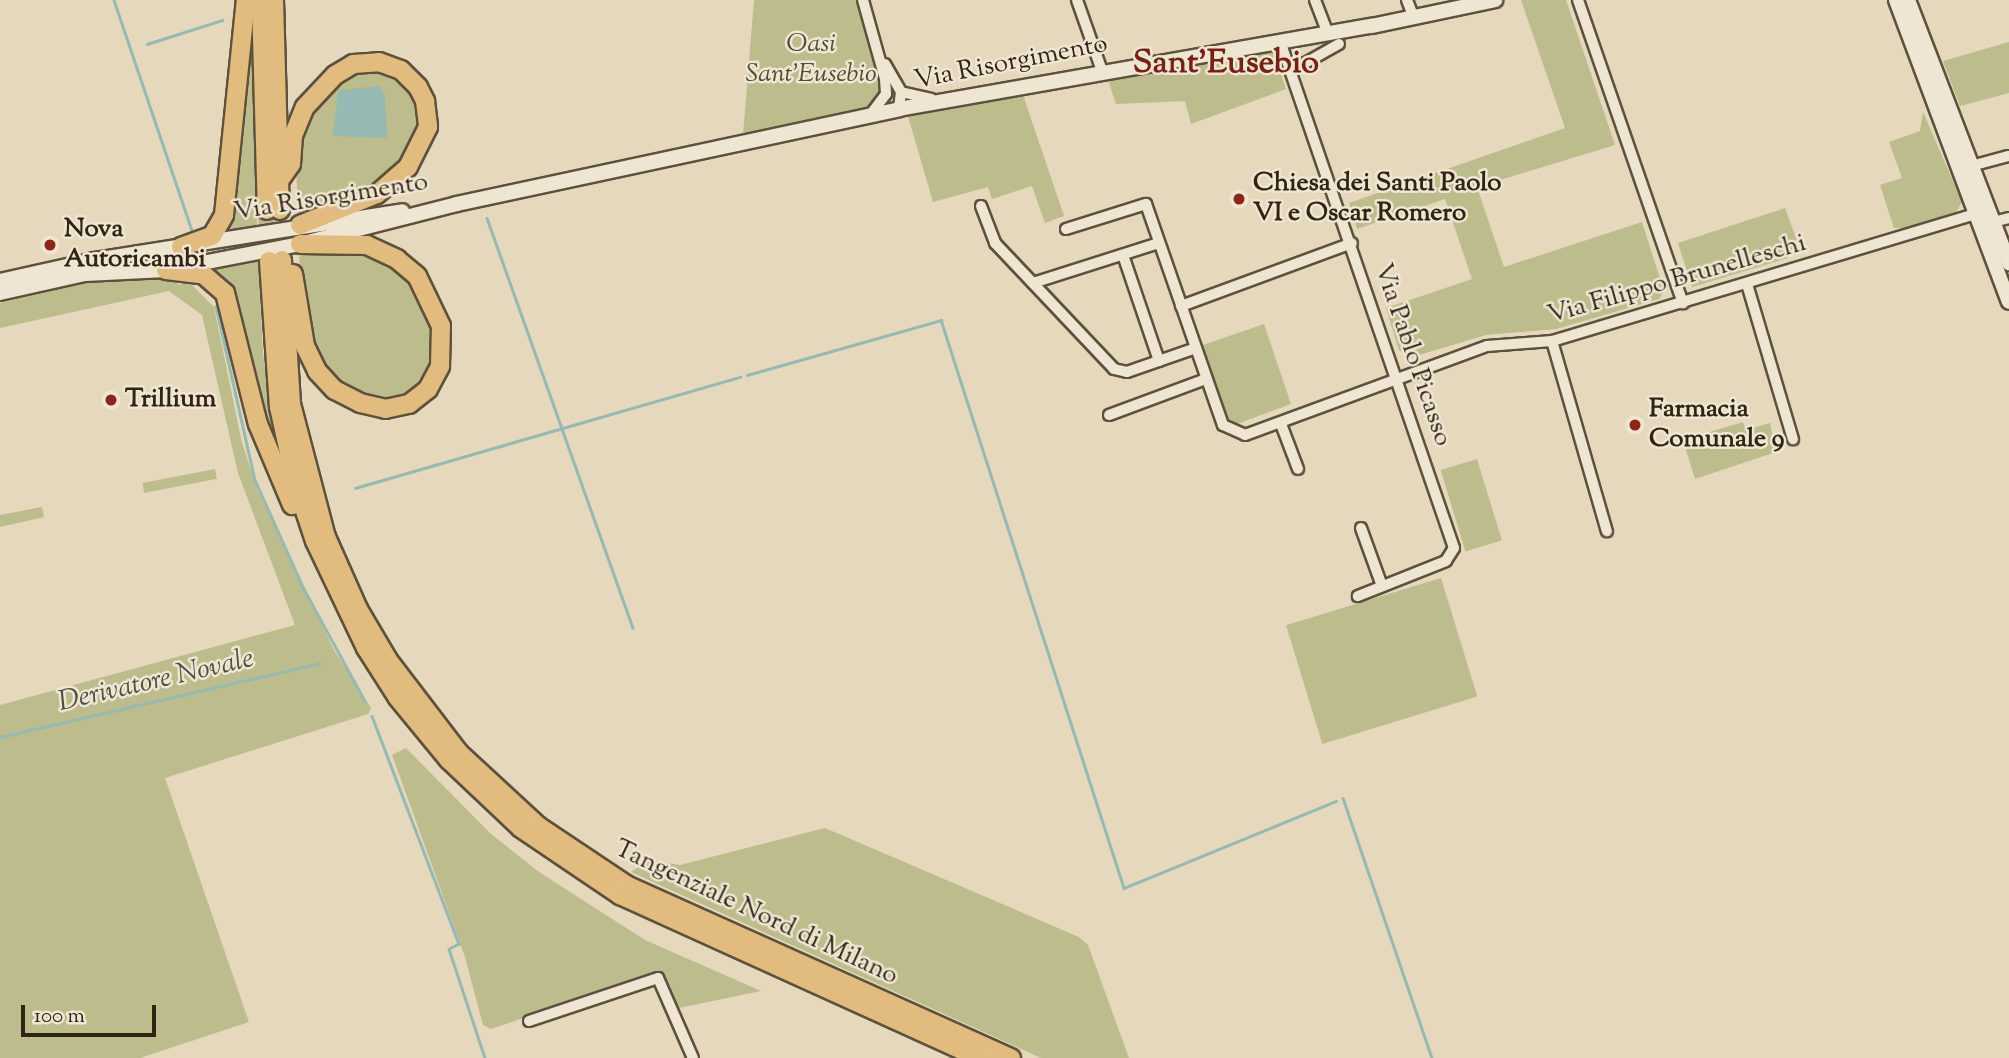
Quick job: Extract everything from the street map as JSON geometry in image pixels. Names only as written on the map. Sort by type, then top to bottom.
[{"type":"highway","points":[[181,247],[212,236],[224,215],[246,0]]},
{"type":"highway","points":[[261,0],[274,210],[279,181],[274,0]]},
{"type":"highway","points":[[279,181],[291,164],[293,136],[304,107],[335,75],[354,64],[379,62],[401,70],[418,87],[425,101],[428,127],[408,167],[377,194],[300,225]]},
{"type":"highway","points":[[367,245],[397,259],[417,276],[441,326],[440,366],[428,389],[409,404],[385,409],[346,397],[326,382],[302,332],[285,256],[367,245]]},
{"type":"highway","name":"Tangenziale Nord di Milano","points":[[285,256],[275,368],[287,446],[314,541],[347,613],[387,682],[436,745],[490,802],[552,852],[655,914],[980,1058]]},
{"type":"highway","name":"Tangenziale Nord di Milano","points":[[285,256],[291,404],[303,462],[326,537],[378,643],[459,753],[538,826],[628,886],[1011,1058]]},
{"type":"highway","points":[[166,270],[204,275],[225,293],[258,424],[330,596],[347,613]]},
{"type":"street","points":[[863,0],[881,58],[886,94],[897,109]]},
{"type":"street","points":[[1077,0],[1102,71]]},
{"type":"street","points":[[1315,0],[1328,34]]},
{"type":"street","points":[[1407,0],[1414,18]]},
{"type":"street","name":"Via Risorgimento","points":[[0,281],[300,225],[457,204],[897,109],[1102,71],[1328,34],[1494,0]]},
{"type":"street","points":[[1577,0],[1683,303]]},
{"type":"street","points":[[1896,0],[2008,261]]},
{"type":"street","points":[[1908,0],[1971,166],[2009,302]]},
{"type":"street","name":"Via Pablo Picasso","points":[[1280,41],[1398,376],[1454,548],[1446,561],[1358,596]]},
{"type":"street","points":[[1291,71],[1339,44]]},
{"type":"street","points":[[881,58],[901,92],[897,109]]},
{"type":"street","points":[[901,92],[945,100]]},
{"type":"street","points":[[870,115],[886,94]]},
{"type":"street","points":[[1971,166],[2009,156]]},
{"type":"street","name":"Via Risorgimento","points":[[0,293],[85,274],[166,270],[219,258],[285,256],[457,204]]},
{"type":"street","points":[[1066,229],[1146,204],[1206,379],[1109,415]]},
{"type":"street","points":[[981,206],[991,238],[1119,373],[1196,348]]},
{"type":"street","name":"Via Filippo Brunelleschi","points":[[1206,379],[1223,425],[1232,432],[1250,435],[1398,376],[1487,346],[1552,341],[1986,214],[2009,218]]},
{"type":"street","points":[[1032,284],[1159,243]]},
{"type":"street","points":[[1181,306],[1352,243]]},
{"type":"street","points":[[1123,255],[1159,361]]},
{"type":"street","points":[[1747,284],[1793,439]]},
{"type":"street","points":[[1552,341],[1607,531]]},
{"type":"street","points":[[1281,424],[1298,469]]},
{"type":"street","points":[[1361,528],[1382,586]]},
{"type":"street","points":[[528,1021],[658,978],[693,1058]]},
{"type":"green space","points":[[252,0],[257,228],[223,235]]},
{"type":"green space","name":"Oasi Sant'Eusebio","points":[[754,0],[856,0],[880,79],[878,98],[863,111],[743,135]]},
{"type":"green space","points":[[1521,0],[1566,0],[1615,145],[1477,187],[1504,267],[1642,222],[1664,291],[1659,299],[1556,329],[1486,335],[1409,358],[1399,350],[1386,308],[1472,279],[1445,199],[1357,229],[1349,203],[1565,128]]},
{"type":"green space","points":[[2009,42],[2009,93],[1960,106],[1943,61]]},
{"type":"green space","points":[[1272,48],[1286,89],[1191,124],[1185,101],[1116,104],[1109,83],[1114,76]]},
{"type":"green space","points":[[379,65],[414,87],[423,125],[393,178],[298,219],[296,161],[305,117],[344,75]]},
{"type":"green space","points":[[1023,95],[1064,216],[1045,223],[1032,186],[992,199],[988,187],[933,202],[907,113]]},
{"type":"green space","points":[[1923,112],[1962,202],[1956,212],[1907,228],[1894,228],[1880,185],[1902,178],[1889,142],[1920,131]]},
{"type":"green space","points":[[1785,208],[1797,241],[1788,258],[1692,287],[1678,243]]},
{"type":"green space","points":[[349,247],[402,267],[435,320],[436,362],[417,394],[386,405],[340,387],[317,361],[302,312],[299,251]]},
{"type":"green space","points":[[258,259],[263,354],[279,461],[209,268]]},
{"type":"green space","points":[[91,277],[165,278],[180,285],[186,279],[214,307],[241,439],[257,489],[334,650],[371,708],[368,714],[165,778],[249,1022],[140,1058],[0,1058],[0,705],[295,625],[238,473],[202,315],[169,291],[0,328],[0,303],[90,282]]},
{"type":"green space","points":[[1264,324],[1291,404],[1237,424],[1228,419],[1203,345]]},
{"type":"green space","points":[[1743,422],[1746,430],[1770,423],[1776,452],[1695,479],[1683,440]]},
{"type":"green space","points":[[1477,459],[1502,540],[1466,551],[1441,470]]},
{"type":"green space","points":[[215,469],[217,479],[144,493],[142,483]]},
{"type":"green space","points":[[42,507],[44,517],[0,527],[0,515]]},
{"type":"green space","points":[[1441,578],[1477,697],[1322,744],[1286,625]]},
{"type":"green space","points":[[406,748],[491,834],[539,872],[645,940],[761,991],[674,1009],[660,971],[491,1029],[483,1025],[465,957],[392,755]]},
{"type":"green space","points":[[825,828],[1079,937],[1088,945],[1129,1058],[1041,1058],[631,872],[649,860],[680,865]]},
{"type":"water","points":[[380,86],[385,95],[387,138],[333,136],[338,90]]},
{"type":"waterway","points":[[114,0],[192,231]]},
{"type":"waterway","points":[[147,44],[222,20]]},
{"type":"waterway","points":[[487,218],[633,628]]},
{"type":"waterway","points":[[216,306],[255,480],[304,589],[365,701]]},
{"type":"waterway","points":[[747,375],[941,320],[1124,888],[1336,801]]},
{"type":"waterway","points":[[355,488],[740,377]]},
{"type":"waterway","name":"Derivatore Novale","points":[[0,737],[320,663]]},
{"type":"waterway","points":[[372,716],[459,944],[449,949],[485,1058]]},
{"type":"waterway","points":[[1343,798],[1432,1058]]},
{"type":"tunnel","points":[[267,210],[269,261]]},
{"type":"place","name":"Chiesa dei Santi Paolo VI e Oscar Romero","points":[[1239,199]]},
{"type":"place","name":"Nova Autoricambi","points":[[50,245]]},
{"type":"place","name":"Trillium","points":[[111,400]]},
{"type":"place","name":"Farmacia Comunale 9","points":[[1635,425]]},
{"type":"district","name":"Sant'Eusebio","points":[[1226,65]]}]
